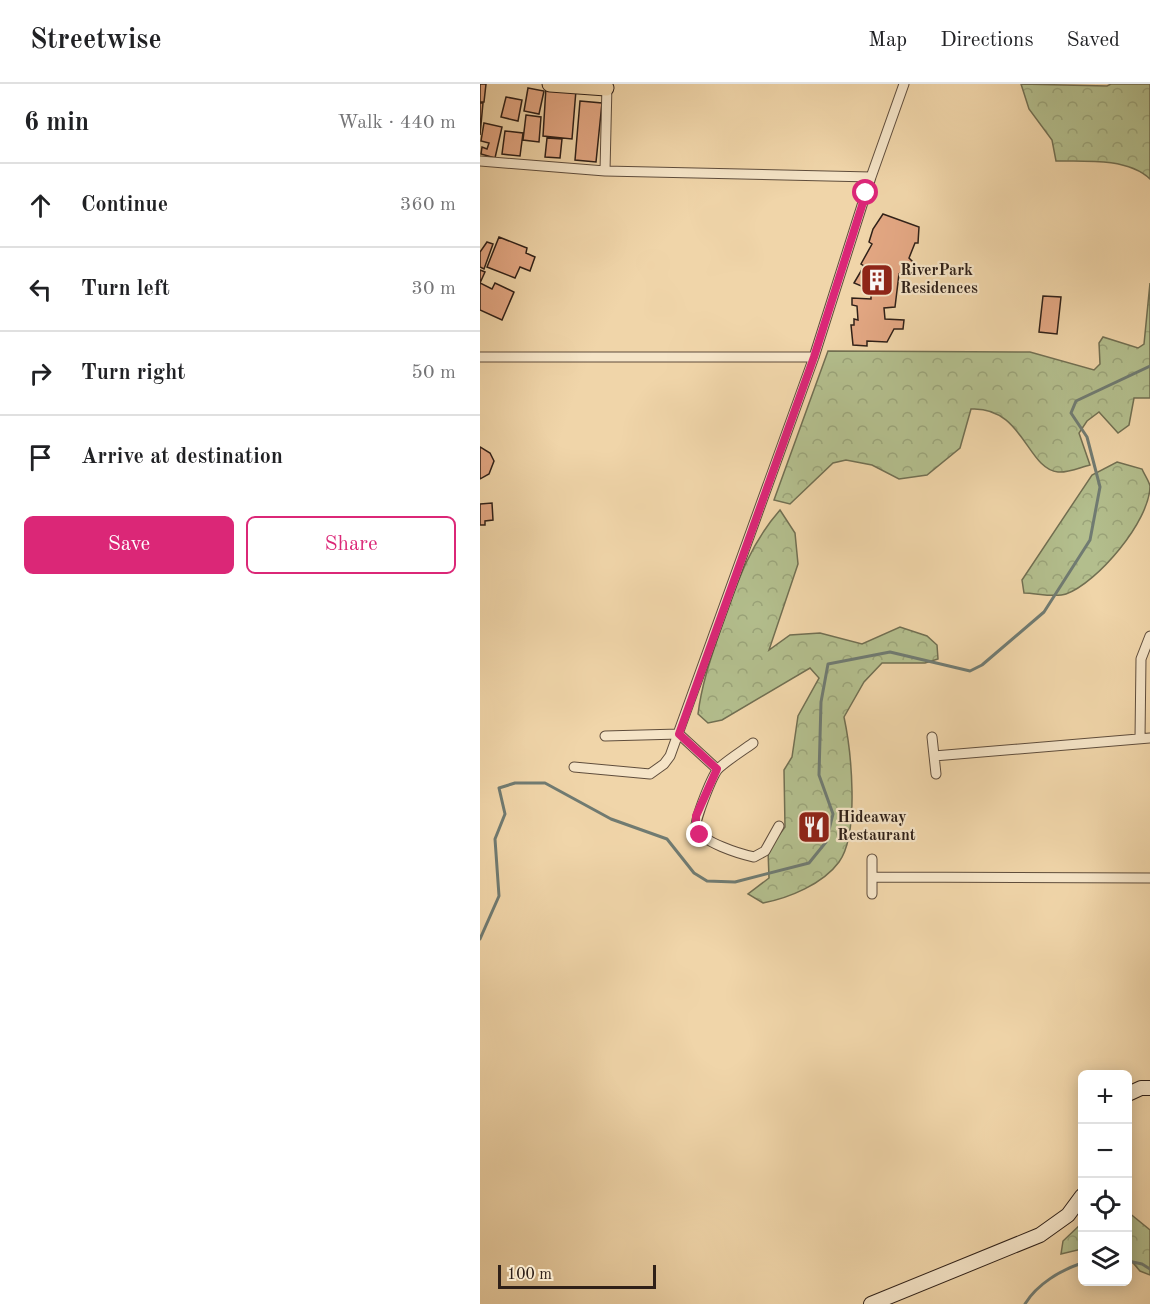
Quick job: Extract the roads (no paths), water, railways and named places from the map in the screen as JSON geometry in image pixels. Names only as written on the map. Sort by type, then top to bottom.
[{"type":"main road","points":[[550,84],[606,86]]},
{"type":"street","points":[[574,767],[650,774],[664,764],[679,734],[814,357],[871,177],[904,84]]},
{"type":"street","points":[[604,171],[606,86]]},
{"type":"street","points":[[480,161],[604,171],[871,177]]},
{"type":"street","points":[[480,357],[814,357]]},
{"type":"street","points":[[934,756],[1145,738],[1141,659],[1150,636]]},
{"type":"street","points":[[605,736],[679,734],[717,769]]},
{"type":"street","points":[[933,737],[936,774]]},
{"type":"street","points":[[753,743],[717,769],[696,816],[696,827],[700,835],[738,853],[754,857],[765,851],[779,826]]},
{"type":"street","points":[[872,859],[872,894]]},
{"type":"street","points":[[872,877],[1150,878]]},
{"type":"street","points":[[1132,1092],[1141,1088],[1150,1088]]},
{"type":"street","points":[[871,1304],[1040,1235],[1068,1215],[1078,1202]]},
{"type":"waterway","points":[[480,939],[499,896],[495,839],[505,814],[499,788],[515,783],[545,783],[611,819],[667,839],[694,873],[707,881],[735,882],[809,863],[826,842],[833,814],[819,775],[821,702],[828,664],[890,652],[970,671],[982,665],[1044,612],[1090,540],[1100,487],[1087,437],[1071,413],[1076,401],[1150,366]]},
{"type":"waterway","points":[[1132,1262],[1150,1269]]},
{"type":"waterway","points":[[1025,1304],[1036,1290],[1050,1279],[1078,1265]]},
{"type":"place","name":"RiverPark Residences","points":[[877,280]]},
{"type":"place","name":"Hideaway Restaurant","points":[[814,827]]}]
